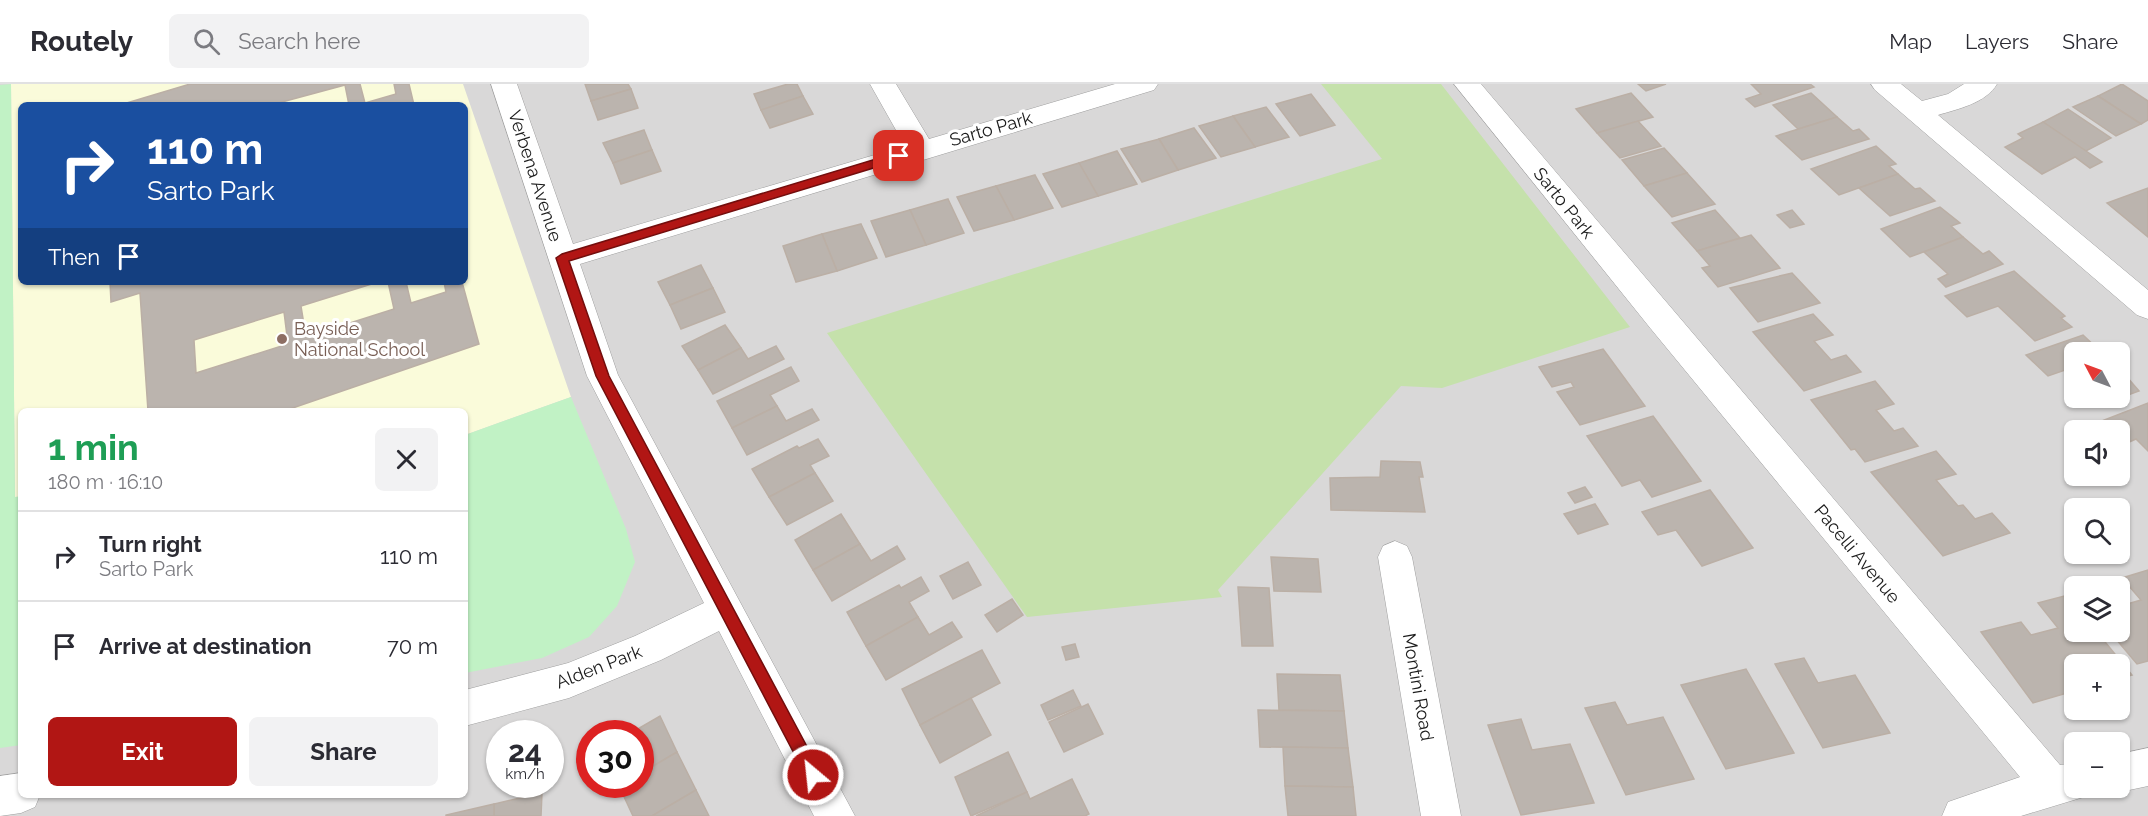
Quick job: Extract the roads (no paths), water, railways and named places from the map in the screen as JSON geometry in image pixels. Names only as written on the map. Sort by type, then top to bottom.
[{"type":"street","name":"Verbena Avenue","points":[[504,84],[603,376],[835,816]]},
{"type":"street","points":[[883,84],[921,149]]},
{"type":"street","name":"Sarto Park","points":[[562,258],[1145,84]]},
{"type":"street","name":"Sarto Park","points":[[1467,84],[1662,321]]},
{"type":"street","points":[[1884,84],[2148,307]]},
{"type":"street","points":[[1917,112],[1957,100],[1984,84]]},
{"type":"street","name":"Pacelli Avenue","points":[[1662,321],[2063,784]]},
{"type":"street","name":"Montini Road","points":[[1395,558],[1441,816]]},
{"type":"street","name":"Alden Park","points":[[468,707],[569,680],[648,648],[726,610]]},
{"type":"street","points":[[2130,771],[2148,767]]},
{"type":"street","points":[[1962,816],[2063,784]]},
{"type":"street","points":[[0,796],[18,793]]},
{"type":"place","name":"Bayside National School","points":[[282,339]]}]
